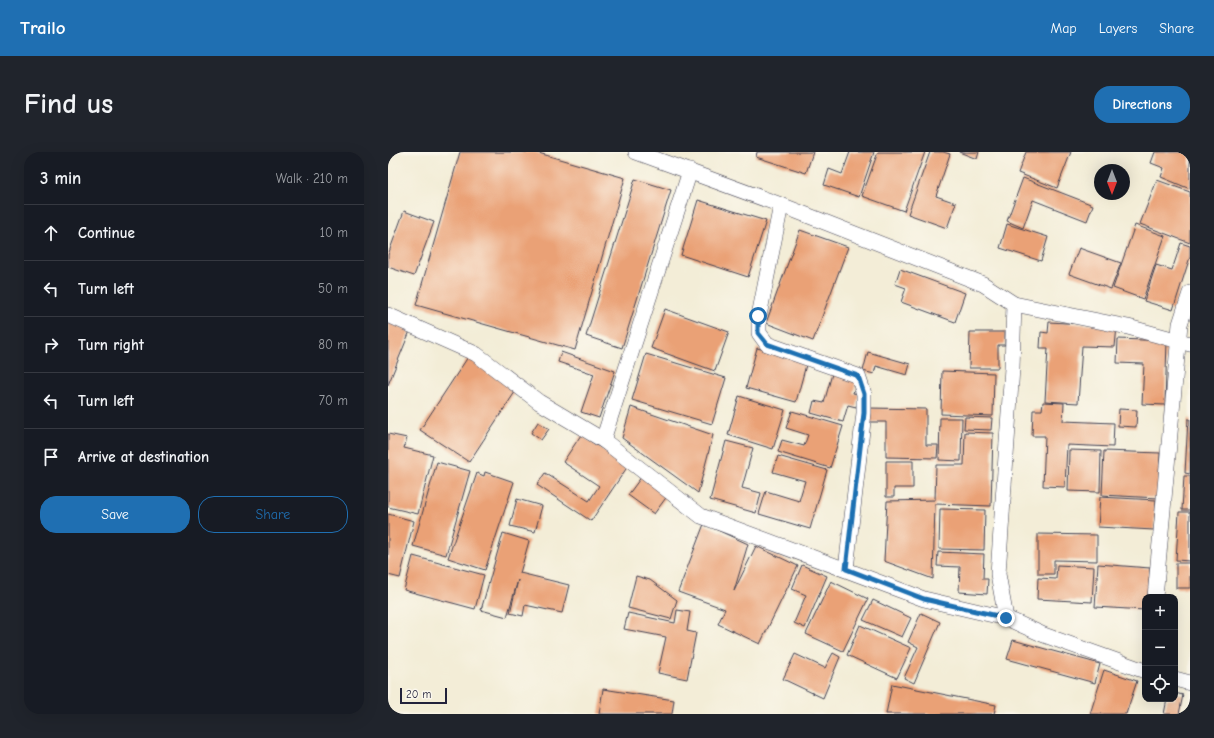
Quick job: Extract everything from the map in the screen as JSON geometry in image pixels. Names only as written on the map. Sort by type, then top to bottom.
[{"type":"street","points":[[636,152],[781,205],[983,284],[1014,304],[1128,327],[1184,343]]},
{"type":"street","points":[[602,440],[690,171]]},
{"type":"street","points":[[781,205],[758,316],[758,333],[767,344],[858,376],[862,385],[864,413],[846,569]]},
{"type":"street","points":[[1155,594],[1184,343],[1180,324],[1190,293]]},
{"type":"street","points":[[1006,618],[998,574],[1012,368],[1014,304]]},
{"type":"street","points":[[388,315],[476,354],[539,402],[602,440],[701,516],[924,599],[1006,618],[1044,635],[1142,670]]},
{"type":"street","points":[[1178,680],[1190,683]]},
{"type":"building","points":[[460,152],[535,152],[625,178],[575,350],[416,305]]},
{"type":"building","points":[[757,152],[813,152],[806,173],[756,157]]},
{"type":"building","points":[[850,152],[874,152],[859,197],[824,185],[829,169],[842,174]]},
{"type":"building","points":[[878,152],[925,152],[904,211],[862,196]]},
{"type":"building","points":[[930,152],[943,152],[950,154],[936,196],[956,203],[947,228],[908,214]]},
{"type":"building","points":[[959,152],[979,152],[977,159]]},
{"type":"building","points":[[1026,152],[1071,152],[1057,188],[1018,173]]},
{"type":"building","points":[[1155,152],[1190,152],[1190,189],[1161,177],[1164,168],[1151,163]]},
{"type":"building","points":[[1023,178],[1093,205],[1087,221],[1033,200],[1023,228],[1007,221]]},
{"type":"building","points":[[635,179],[671,190],[622,348],[586,336]]},
{"type":"building","points":[[1157,180],[1190,192],[1190,243],[1140,224]]},
{"type":"building","points":[[698,200],[766,221],[748,277],[681,255]]},
{"type":"building","points":[[404,211],[434,222],[414,276],[388,267],[388,255]]},
{"type":"building","points":[[1007,224],[1048,237],[1041,261],[1000,248]]},
{"type":"building","points":[[1135,225],[1165,236],[1143,299],[1113,288]]},
{"type":"building","points":[[800,230],[848,247],[813,341],[766,323]]},
{"type":"building","points":[[1181,243],[1190,246],[1190,257],[1173,310],[1144,301],[1156,265],[1172,270]]},
{"type":"building","points":[[1079,248],[1121,263],[1111,289],[1069,274]]},
{"type":"building","points":[[900,269],[965,293],[955,322],[901,302],[906,288],[895,284]]},
{"type":"building","points":[[665,309],[729,332],[715,371],[651,348]]},
{"type":"building","points":[[388,322],[410,331],[388,385]]},
{"type":"building","points":[[1049,322],[1117,326],[1115,347],[1082,346],[1078,403],[1045,401],[1048,348],[1040,348],[1041,332],[1048,333]]},
{"type":"building","points":[[970,332],[1005,332],[1005,345],[998,345],[998,368],[969,368]]},
{"type":"building","points":[[1118,339],[1167,341],[1165,405],[1142,404],[1144,364],[1117,363]]},
{"type":"building","points":[[757,348],[807,361],[796,402],[746,388]]},
{"type":"building","points":[[561,352],[615,371],[599,418],[581,412],[594,374],[558,362]]},
{"type":"building","points":[[868,352],[910,364],[907,375],[876,366],[874,374],[863,371]]},
{"type":"building","points":[[646,354],[726,378],[712,424],[632,400]]},
{"type":"building","points":[[468,357],[517,389],[469,462],[420,430]]},
{"type":"building","points":[[833,370],[858,377],[853,393],[859,394],[856,407],[848,405],[843,422],[811,413],[814,401],[824,403]]},
{"type":"building","points":[[942,371],[994,373],[993,416],[941,414]]},
{"type":"building","points":[[739,396],[785,410],[773,449],[728,435]]},
{"type":"building","points":[[1043,402],[1064,403],[1063,421],[1114,423],[1113,447],[1067,445],[1065,487],[1043,486],[1045,436],[1032,436],[1033,410],[1042,410]]},
{"type":"building","points":[[631,407],[713,435],[698,493],[622,438]]},
{"type":"building","points":[[868,408],[926,409],[926,445],[938,445],[937,458],[886,457],[886,422],[868,422]]},
{"type":"building","points":[[1119,409],[1137,410],[1136,427],[1118,426]]},
{"type":"building","points":[[792,411],[843,426],[830,468],[778,452],[782,440],[804,446],[808,435],[786,428]]},
{"type":"building","points":[[965,417],[992,418],[991,430],[964,429]]},
{"type":"building","points":[[940,418],[962,418],[961,461],[939,460]]},
{"type":"building","points":[[1188,419],[1190,419],[1190,474],[1185,473]]},
{"type":"building","points":[[538,422],[549,429],[541,440],[531,433]]},
{"type":"building","points":[[965,432],[993,433],[991,506],[935,504],[933,579],[884,561],[887,501],[935,500],[936,465],[964,465]]},
{"type":"building","points":[[388,434],[407,438],[404,448],[433,455],[418,514],[388,507]]},
{"type":"building","points":[[581,435],[628,466],[591,521],[537,485],[545,473],[589,501],[599,486],[563,462]]},
{"type":"building","points":[[726,441],[753,448],[742,488],[761,493],[756,513],[710,500]]},
{"type":"building","points":[[1069,450],[1101,451],[1100,492],[1068,491]]},
{"type":"building","points":[[1104,451],[1160,453],[1158,498],[1102,495]]},
{"type":"building","points":[[778,456],[827,470],[810,529],[759,514],[766,491],[799,501],[805,481],[773,472]]},
{"type":"building","points":[[886,461],[913,461],[913,488],[894,488],[894,497],[886,497]]},
{"type":"building","points":[[437,462],[470,471],[446,555],[413,546]]},
{"type":"building","points":[[485,472],[514,482],[485,570],[448,558],[477,473],[484,476]]},
{"type":"building","points":[[642,476],[668,495],[654,514],[628,495]]},
{"type":"building","points":[[1184,476],[1190,476],[1190,510],[1182,510]]},
{"type":"building","points":[[1100,497],[1156,500],[1154,530],[1098,527]]},
{"type":"building","points":[[517,499],[542,506],[535,532],[510,526]]},
{"type":"building","points":[[940,509],[985,510],[984,550],[939,549]]},
{"type":"building","points":[[1179,512],[1190,512],[1190,561],[1176,560]]},
{"type":"building","points":[[388,514],[414,521],[400,578],[388,575]]},
{"type":"building","points":[[704,524],[748,544],[734,591],[756,546],[798,566],[760,644],[718,624],[725,609],[678,592]]},
{"type":"building","points":[[503,533],[529,541],[520,573],[569,585],[562,613],[525,605],[523,616],[510,613],[518,580],[507,617],[481,610]]},
{"type":"building","points":[[1038,534],[1097,535],[1097,561],[1054,560],[1054,574],[1038,574]]},
{"type":"building","points":[[938,552],[984,554],[983,579],[988,579],[987,594],[959,592],[960,567],[937,566]]},
{"type":"building","points":[[413,556],[484,575],[475,609],[404,590]]},
{"type":"building","points":[[1176,563],[1190,563],[1190,588],[1176,588]]},
{"type":"building","points":[[1098,564],[1150,568],[1148,594],[1142,594],[1142,610],[1095,607]]},
{"type":"building","points":[[802,565],[827,576],[805,628],[794,623],[806,595],[792,589]]},
{"type":"building","points":[[1057,565],[1094,567],[1092,602],[1037,599],[1038,578],[1056,579]]},
{"type":"building","points":[[636,576],[650,580],[677,600],[671,619],[628,608]]},
{"type":"building","points":[[831,581],[868,599],[843,651],[806,634]]},
{"type":"building","points":[[873,600],[911,618],[902,637],[863,620]]},
{"type":"building","points":[[677,610],[690,612],[687,631],[696,633],[687,679],[658,673],[666,637],[624,629],[628,613],[675,623]]},
{"type":"building","points":[[921,613],[940,622],[914,683],[904,678],[918,647],[908,642]]},
{"type":"building","points":[[860,625],[911,648],[897,678],[847,655]]},
{"type":"building","points":[[1013,640],[1100,664],[1095,683],[1007,659]]},
{"type":"building","points":[[833,653],[840,657],[823,698],[783,679],[795,654],[825,668]]},
{"type":"building","points":[[1104,670],[1137,681],[1126,714],[1090,714]]},
{"type":"building","points":[[892,684],[996,705],[994,714],[886,714]]},
{"type":"building","points":[[603,689],[674,700],[672,714],[599,714]]},
{"type":"building","points":[[1178,694],[1183,695],[1179,714],[1164,714],[1166,702],[1178,702]]},
{"type":"route","points":[[758,316],[758,333],[767,344],[831,368],[858,376],[862,385],[864,394],[864,413],[846,569],[924,599],[1006,618]]}]
